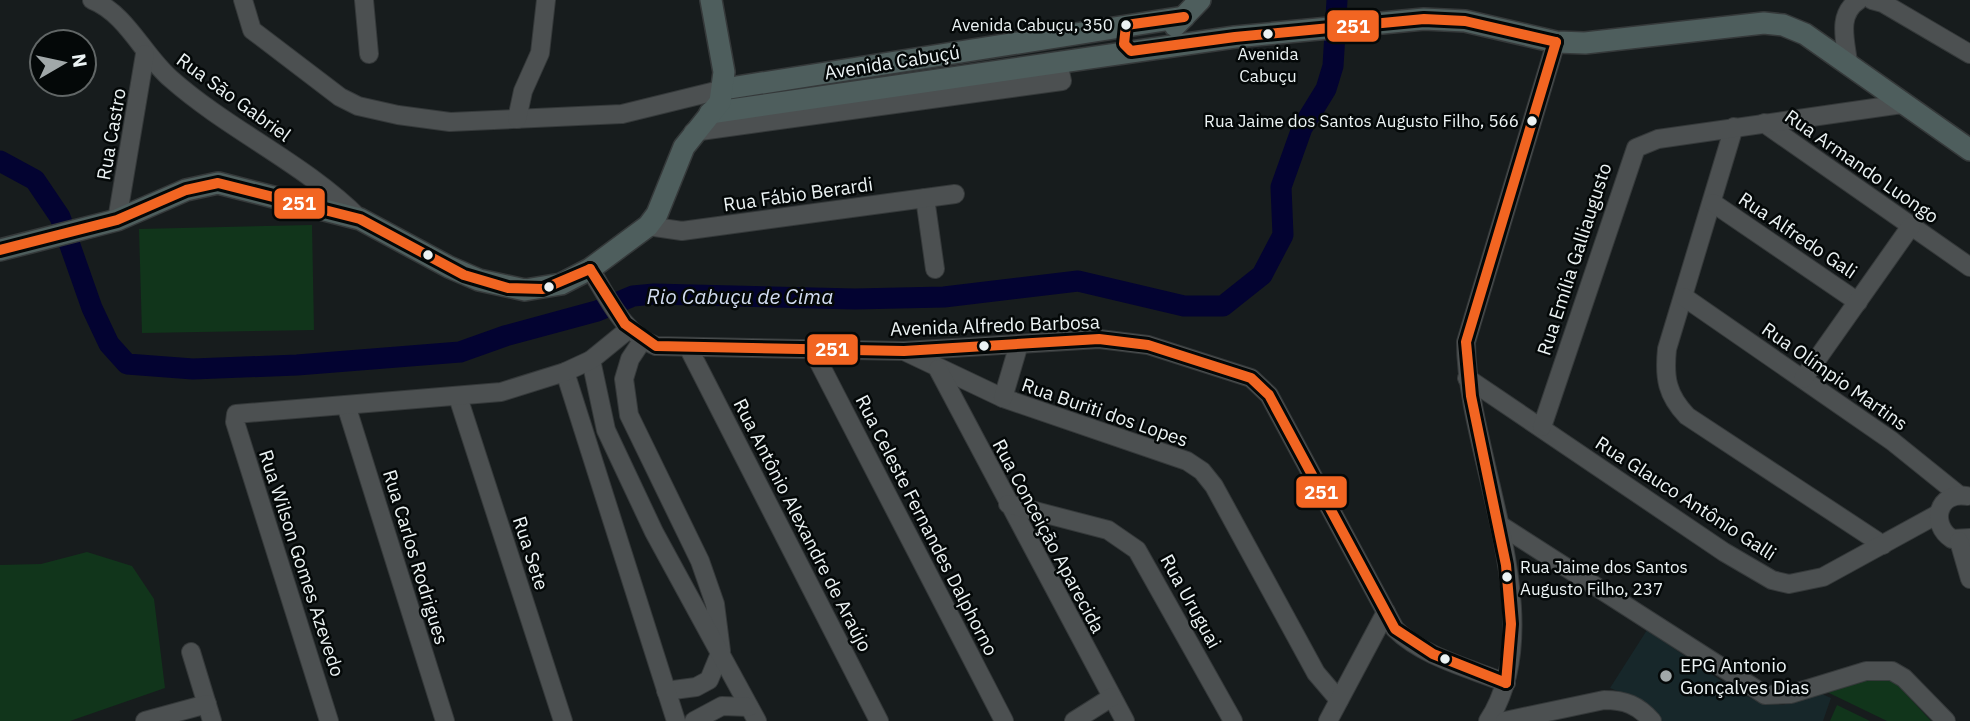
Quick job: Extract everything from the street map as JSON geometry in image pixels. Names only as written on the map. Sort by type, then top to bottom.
[{"type":"main road","points":[[0,250],[117,220],[186,190],[218,183],[360,219],[464,275],[508,288],[543,289],[590,269],[648,226],[693,132],[720,102],[724,89],[724,72],[711,0]]},
{"type":"main road","points":[[1154,48],[1173,22],[1200,0]]},
{"type":"main road","name":"Avenida Cabuçú","points":[[710,113],[983,84],[1058,62],[1235,37],[1356,25],[1445,18],[1556,42],[1585,43],[1764,23],[1783,25],[1805,34],[1848,62],[1894,102],[1970,150]]},
{"type":"main road","points":[[1173,22],[1235,37]]},
{"type":"main road","name":"Avenida Cabuçú","points":[[724,89],[1126,24],[1173,22]]},
{"type":"main road","points":[[1126,24],[1124,44],[1131,51]]},
{"type":"street","name":"Rua São Gabriel","points":[[92,0],[115,14],[145,54],[187,93],[320,183],[360,219]]},
{"type":"street","points":[[243,0],[252,30],[348,102],[373,110],[435,121],[622,114],[724,89]]},
{"type":"street","points":[[364,0],[369,54]]},
{"type":"street","points":[[517,119],[523,91],[540,53],[546,0]]},
{"type":"street","points":[[1848,62],[1844,19],[1849,6],[1859,0]]},
{"type":"street","points":[[1872,0],[1883,3],[1970,54]]},
{"type":"street","points":[[1488,721],[1506,683],[1512,628],[1500,524],[1467,378],[1466,342],[1556,42]]},
{"type":"street","points":[[693,132],[983,84],[972,49]]},
{"type":"street","name":"Rua Castro","points":[[117,220],[145,54]]},
{"type":"street","name":"Rua Emília Galliaugusto","points":[[1542,428],[1636,148],[1658,139],[1894,102]]},
{"type":"street","name":"Rua Armando Luongo","points":[[1764,123],[1970,267]]},
{"type":"street","points":[[1734,127],[1667,349],[1666,385],[1673,402],[1687,416],[1888,543]]},
{"type":"street","name":"Rua Fábio Berardi","points":[[648,226],[682,231],[955,194]]},
{"type":"street","points":[[925,198],[935,269]]},
{"type":"street","name":"Rua Alfredo Gali","points":[[1713,203],[1858,302]]},
{"type":"street","points":[[1803,379],[1911,226]]},
{"type":"street","points":[[590,269],[631,330],[630,359],[624,379],[629,415],[700,561],[715,604],[722,651],[709,680],[696,687],[666,691]]},
{"type":"street","name":"Rua Olímpio Martins","points":[[1684,297],[1967,496]]},
{"type":"street","points":[[346,405],[501,392],[565,372],[591,360],[631,330]]},
{"type":"street","name":"Avenida Alfredo Barbosa","points":[[631,330],[656,346],[689,349],[904,351],[1100,339],[1148,345],[1260,384],[1386,612],[1406,640],[1506,683]]},
{"type":"street","points":[[1003,398],[1019,344]]},
{"type":"street","name":"Rua Antônio Alexandre de Araújo","points":[[689,349],[879,721]]},
{"type":"street","name":"Rua Celeste Fernandes Dalphorno","points":[[812,349],[1004,721]]},
{"type":"street","name":"Rua Buriti dos Lopes","points":[[904,351],[1003,398],[1187,461],[1202,471],[1214,486],[1316,673],[1339,700]]},
{"type":"street","points":[[591,360],[606,430],[654,532],[722,651],[753,714]]},
{"type":"street","name":"Rua Conceição Aparecida","points":[[938,369],[1125,721]]},
{"type":"street","points":[[565,372],[676,721]]},
{"type":"street","name":"Rua Glauco Antônio Galli","points":[[1467,378],[1724,552],[1772,580],[1789,584],[1823,577],[1938,514],[1945,501],[1967,496]]},
{"type":"street","name":"Rua Sete","points":[[458,397],[563,721]]},
{"type":"street","name":"Rua Wilson Gomes Azevedo","points":[[329,721],[234,418],[239,412],[346,405]]},
{"type":"street","name":"Rua Carlos Rodrigues","points":[[346,405],[445,721]]},
{"type":"street","name":"Rua Uruguai","points":[[1008,504],[1108,530],[1137,551],[1233,721]]},
{"type":"street","points":[[1938,514],[1938,522],[1958,538],[1970,579]]},
{"type":"street","points":[[1500,524],[1765,695],[1791,694],[1866,671],[1892,671],[1904,678],[1946,721]]},
{"type":"street","name":"Rua Glauco Antônio Galli","points":[[1888,543],[1958,538]]},
{"type":"street","points":[[1328,721],[1386,612]]},
{"type":"street","points":[[191,652],[212,721]]},
{"type":"street","points":[[1074,721],[1112,698]]},
{"type":"street","points":[[1505,721],[1604,700],[1621,700],[1633,705],[1652,721]]},
{"type":"street","points":[[145,721],[207,704]]},
{"type":"street","points":[[694,721],[722,706],[753,714]]},
{"type":"shaded area","name":"EPG Antonio Gonçalves Dias","points":[[1647,630],[1736,691],[1761,703],[1783,705],[1817,692],[1831,698],[1823,721],[1659,721],[1643,701],[1610,688]]},
{"type":"green space","points":[[312,225],[314,330],[142,333],[139,229]]},
{"type":"green space","points":[[87,552],[132,566],[154,599],[165,688],[70,721],[0,721],[0,565],[41,564]]},
{"type":"green space","points":[[1857,677],[1893,680],[1931,721],[1887,721],[1825,691]]},
{"type":"green space","points":[[1837,705],[1870,721],[1830,721]]},
{"type":"waterway","name":"Rio Cabuçu de Cima","points":[[0,161],[35,180],[60,217],[92,308],[109,344],[127,364],[193,369],[297,365],[460,352],[505,336],[597,311],[633,296],[654,294],[855,299],[944,297],[1078,281],[1184,306],[1223,306],[1262,275],[1283,235],[1281,187],[1302,128],[1326,89],[1333,66],[1337,0]]},
{"type":"transit line","name":"251","points":[[1184,17],[1126,25],[1124,44],[1131,51],[1235,37],[1424,19],[1465,21],[1556,42]]},
{"type":"transit line","name":"251","points":[[1506,683],[1511,624],[1506,565],[1471,396],[1466,342],[1556,42]]},
{"type":"transit line","name":"251","points":[[0,250],[117,220],[186,190],[218,183],[360,219],[464,275],[508,288],[543,289],[590,269]]},
{"type":"transit line","name":"251","points":[[590,269],[625,324],[656,346],[904,351],[1099,339],[1148,345],[1251,378],[1269,395],[1395,629],[1433,654],[1506,683]]},
{"type":"place","name":"Avenida Cabuçu, 350","points":[[1126,25]]},
{"type":"place","name":"Avenida Cabuçu","points":[[1268,34]]},
{"type":"place","name":"Rua Jaime dos Santos Augusto Filho, 566","points":[[1532,121]]},
{"type":"place","name":"Rua Jaime dos Santos Augusto Filho, 237","points":[[1507,577]]},
{"type":"place","name":"EPG Antonio Gonçalves Dias","points":[[1666,676]]}]
